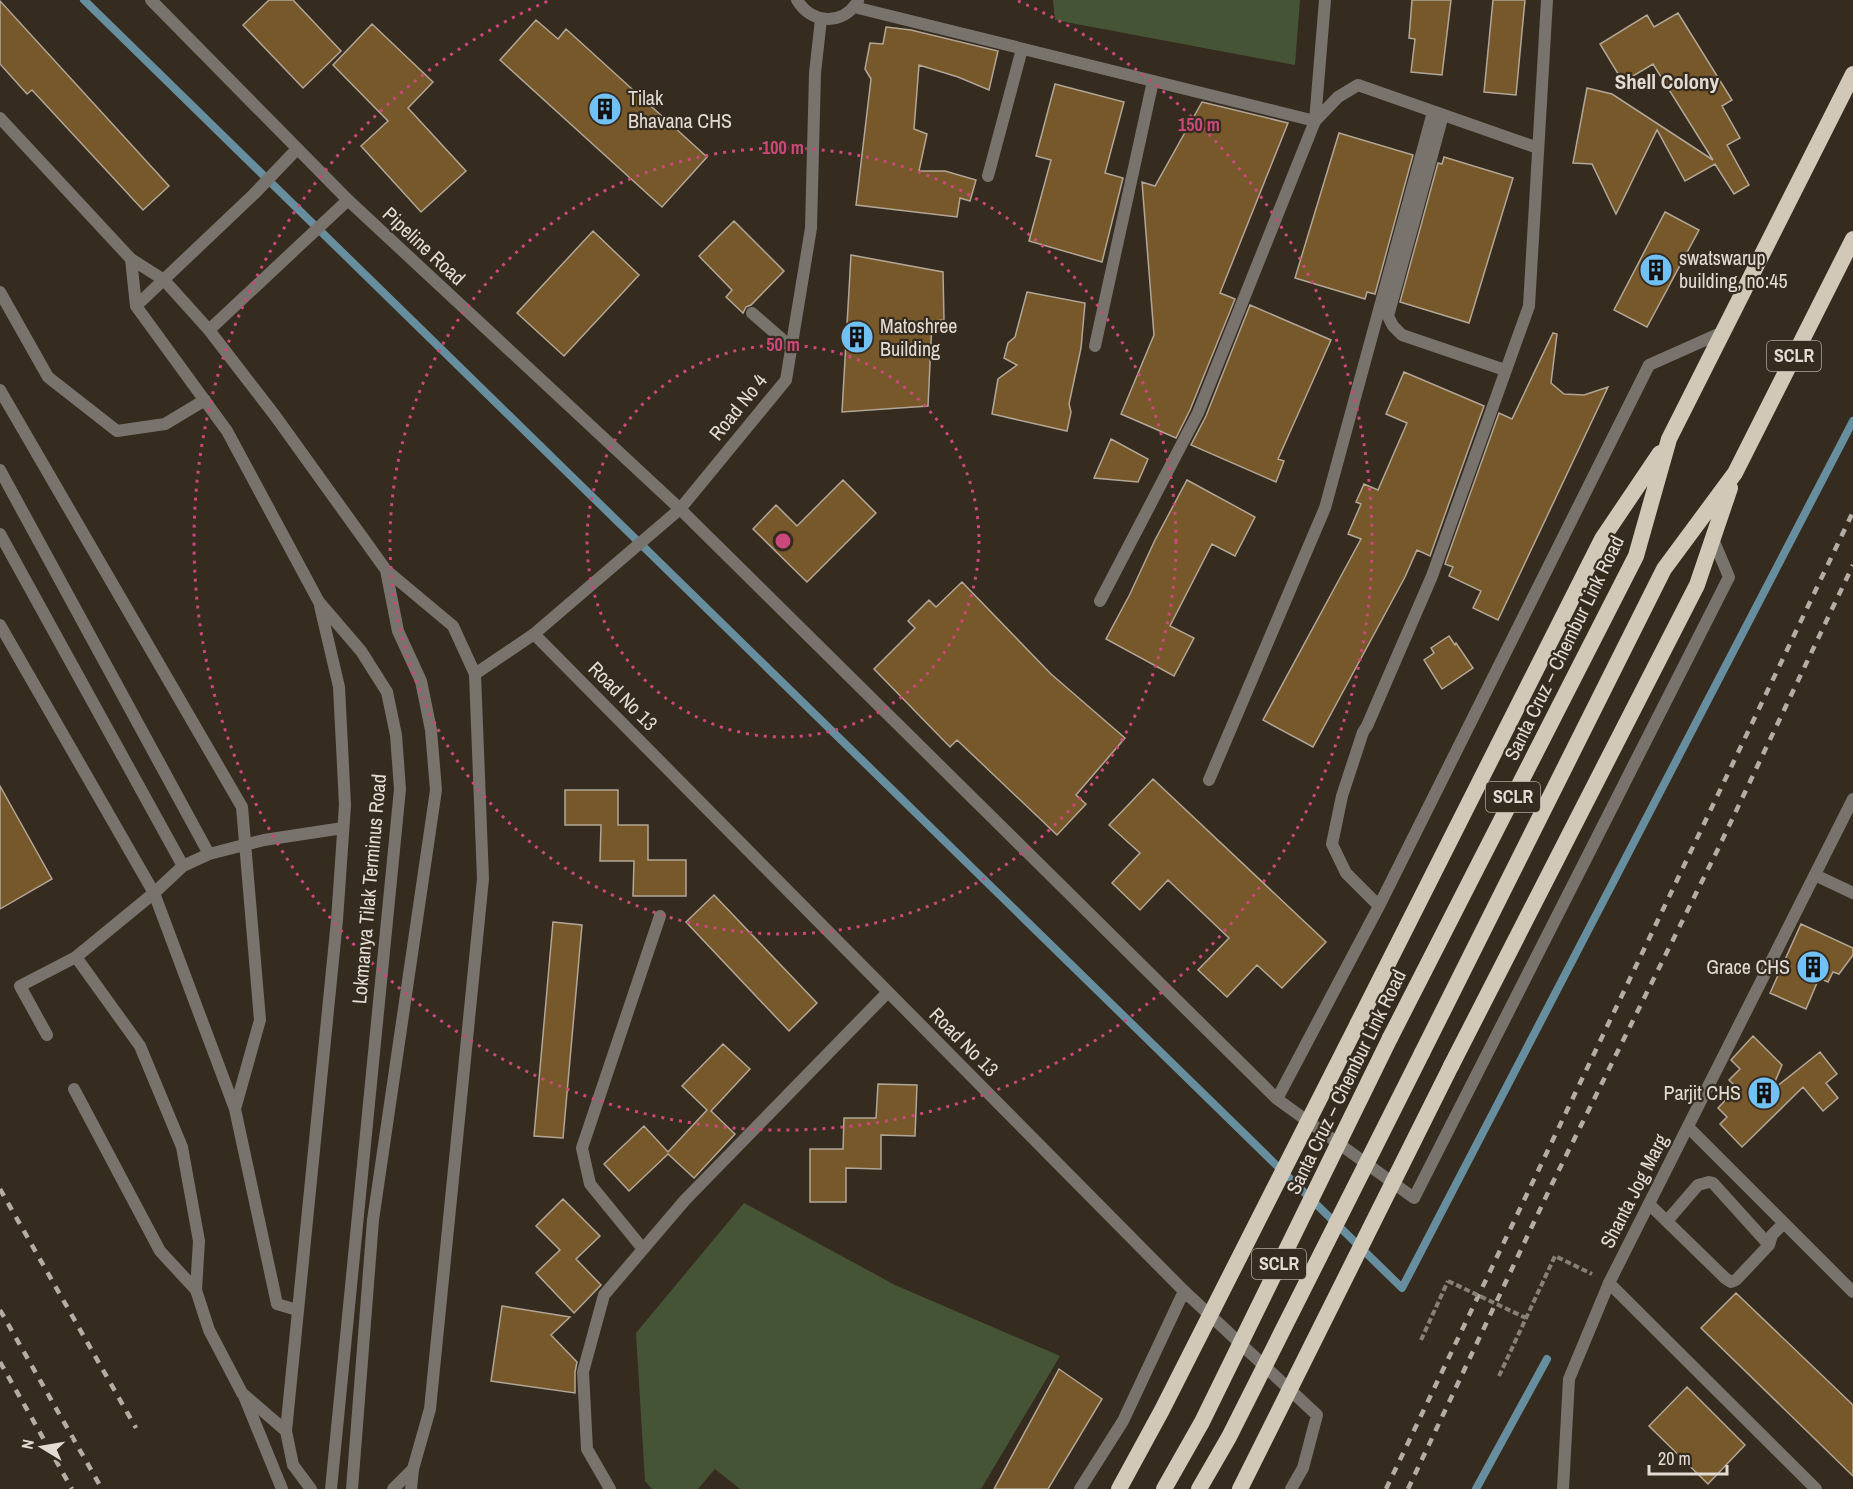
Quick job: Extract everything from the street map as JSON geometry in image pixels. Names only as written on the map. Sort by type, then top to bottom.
[{"type":"highway","name":"Santa Cruz – Chembur Link Road","points":[[1164,1489],[1202,1422],[1390,1038],[1636,556],[1669,440],[1853,75]]},
{"type":"highway","name":"SCLR","points":[[1199,1489],[1229,1437],[1664,569],[1735,473],[1853,239]]},
{"type":"highway","points":[[1119,1489],[1162,1410],[1602,539],[1669,440]]},
{"type":"highway","points":[[1240,1489],[1451,1066],[1697,585],[1735,473]]},
{"type":"street","name":"Pipeline Road","points":[[152,0],[348,200],[680,509],[1277,1099],[1414,1198],[1729,578],[1713,539]]},
{"type":"street","points":[[797,0],[810,15],[822,19],[833,19],[844,15],[856,4],[1022,49],[1315,121]]},
{"type":"street","points":[[1100,601],[1198,414],[1315,121],[1325,0]]},
{"type":"street","points":[[1379,906],[1346,873],[1332,844],[1342,796],[1363,732],[1432,576],[1529,306],[1547,0]]},
{"type":"street","name":"Road No 4","points":[[475,674],[534,634],[680,509],[786,380],[812,228],[815,74],[822,19]]},
{"type":"street","points":[[988,176],[1022,49]]},
{"type":"street","points":[[1095,346],[1153,81]]},
{"type":"street","points":[[1315,121],[1338,97],[1358,86],[1539,148]]},
{"type":"street","points":[[1438,113],[1388,316],[1393,326],[1402,335],[1505,370]]},
{"type":"street","points":[[1209,780],[1325,508],[1438,113]]},
{"type":"street","points":[[0,118],[131,259],[164,280],[209,330],[276,417],[386,570],[453,626],[475,674],[483,879],[430,1409],[413,1469],[411,1489]]},
{"type":"street","points":[[136,306],[254,194],[297,149]]},
{"type":"street","points":[[209,330],[348,200]]},
{"type":"street","points":[[131,259],[136,306]]},
{"type":"street","points":[[0,292],[48,377],[117,431],[165,424],[205,400]]},
{"type":"street","name":"Lokmanya Tilak Terminus Road","points":[[136,306],[227,431],[319,602],[361,651],[387,693],[396,735],[400,789],[331,1489]]},
{"type":"street","points":[[752,313],[791,347]]},
{"type":"street","points":[[1277,1099],[1379,906],[1649,365],[1723,332]]},
{"type":"street","points":[[0,390],[242,807],[260,1020],[235,1109]]},
{"type":"street","points":[[0,470],[209,854]]},
{"type":"street","points":[[0,534],[183,866]]},
{"type":"street","points":[[352,1489],[373,1220],[436,790],[431,730],[421,681],[398,631],[386,570]]},
{"type":"street","points":[[311,1489],[293,1465],[286,1431],[337,920],[345,805],[339,687],[319,602]]},
{"type":"street","points":[[0,625],[154,893],[235,1109],[277,1304],[297,1310]]},
{"type":"street","name":"Road No 13","points":[[534,634],[1184,1291],[1317,1415],[1303,1468],[1292,1489]]},
{"type":"street","name":"Shanta Jog Marg","points":[[1563,1488],[1569,1379],[1609,1283],[1853,799]]},
{"type":"street","points":[[47,1035],[20,986],[76,957],[183,866],[209,854],[246,844],[343,828]]},
{"type":"street","points":[[1815,875],[1853,893]]},
{"type":"street","points":[[643,1249],[590,1184],[582,1148],[660,916]]},
{"type":"street","points":[[76,957],[140,1046],[182,1147],[199,1241],[196,1290],[208,1330],[242,1393],[282,1489]]},
{"type":"street","points":[[610,1489],[587,1449],[583,1372],[604,1295],[686,1200],[888,992]]},
{"type":"street","points":[[74,1089],[160,1251],[196,1290]]},
{"type":"street","points":[[1688,1127],[1853,1292]]},
{"type":"street","points":[[1667,1221],[1698,1185],[1709,1182],[1769,1245]]},
{"type":"street","points":[[1649,1204],[1731,1282],[1736,1280],[1769,1245],[1772,1235],[1783,1224]]},
{"type":"street","points":[[1609,1283],[1816,1489]]},
{"type":"street","points":[[1080,1489],[1123,1421],[1184,1291]]},
{"type":"street","points":[[242,1393],[286,1431]]},
{"type":"street","points":[[393,1489],[413,1469]]},
{"type":"path","points":[[1499,1376],[1556,1256],[1609,1283]]},
{"type":"path","points":[[1421,1340],[1448,1281],[1526,1318]]},
{"type":"green space","points":[[1053,0],[1300,0],[1295,65],[1055,20]]},
{"type":"green space","points":[[744,1203],[895,1285],[1060,1356],[981,1489],[740,1489],[715,1469],[698,1489],[652,1489],[645,1481],[636,1333]]},
{"type":"building","points":[[269,0],[293,0],[341,51],[303,88],[243,25]]},
{"type":"building","points":[[1412,0],[1451,0],[1442,75],[1411,72],[1415,39],[1409,38]]},
{"type":"building","points":[[1493,0],[1525,0],[1516,95],[1484,92]]},
{"type":"building","points":[[0,1],[169,186],[143,210],[32,90],[27,94],[0,64]]},
{"type":"building","points":[[1678,13],[1732,100],[1722,106],[1740,138],[1727,145],[1749,185],[1734,194],[1715,164],[1685,181],[1657,130],[1616,214],[1592,164],[1573,163],[1587,88],[1612,94],[1713,160],[1653,64],[1623,82],[1600,44],[1647,15],[1654,27]]},
{"type":"building","name":"Tilak Bhavana CHS","points":[[536,20],[558,39],[566,29],[707,157],[662,207],[500,60]]},
{"type":"building","points":[[372,24],[433,82],[408,108],[466,171],[421,212],[361,146],[388,121],[333,65]]},
{"type":"building","points":[[886,27],[911,30],[998,51],[989,90],[958,77],[919,65],[914,129],[927,134],[919,171],[945,171],[976,180],[970,201],[960,198],[957,217],[856,205],[871,79],[865,69],[870,43],[883,44]]},
{"type":"building","points":[[1055,84],[1124,102],[1105,173],[1123,178],[1102,262],[1029,241],[1051,160],[1036,156]]},
{"type":"building","points":[[1202,102],[1288,123],[1220,293],[1235,299],[1190,410],[1176,438],[1121,414],[1154,335],[1142,182],[1155,186]]},
{"type":"building","points":[[1339,133],[1413,155],[1375,294],[1367,292],[1365,299],[1295,278]]},
{"type":"building","points":[[1444,157],[1513,178],[1469,323],[1400,302],[1438,163],[1442,164]]},
{"type":"building","name":"swatswarup building, no:45","points":[[1665,212],[1699,230],[1647,327],[1614,310]]},
{"type":"building","points":[[734,221],[784,271],[751,305],[746,307],[743,313],[726,297],[732,290],[699,256]]},
{"type":"building","points":[[593,231],[639,275],[564,356],[517,313]]},
{"type":"building","name":"Matoshree Building","points":[[851,255],[943,272],[944,320],[932,321],[928,406],[842,412]]},
{"type":"building","points":[[1027,292],[1085,303],[1081,348],[1069,404],[1071,412],[1067,431],[992,414],[998,379],[1017,365],[1004,358],[1008,343],[1015,337]]},
{"type":"building","points":[[1250,305],[1331,340],[1278,459],[1284,461],[1276,482],[1191,445],[1206,416]]},
{"type":"building","points":[[1553,333],[1557,334],[1551,383],[1564,394],[1584,395],[1608,387],[1498,620],[1473,608],[1481,591],[1449,576],[1453,567],[1445,564],[1499,413],[1512,419]]},
{"type":"building","points":[[1404,372],[1484,406],[1430,556],[1417,550],[1405,577],[1313,747],[1263,720],[1361,539],[1348,534],[1361,504],[1356,502],[1364,484],[1378,490],[1407,423],[1386,414]]},
{"type":"building","points":[[1111,439],[1148,459],[1138,482],[1094,478]]},
{"type":"building","points":[[843,480],[876,513],[807,582],[753,529],[776,505],[797,526]]},
{"type":"building","points":[[1187,480],[1255,517],[1235,556],[1212,544],[1170,626],[1194,638],[1174,676],[1106,639]]},
{"type":"building","points":[[962,582],[1051,674],[1125,738],[1076,795],[1086,804],[1057,835],[957,740],[950,747],[874,669],[915,628],[908,621],[929,600],[936,607]]},
{"type":"building","points":[[1449,636],[1473,668],[1442,689],[1424,660],[1434,653],[1431,648]]},
{"type":"building","points":[[1153,779],[1326,942],[1282,988],[1257,965],[1227,997],[1198,970],[1229,938],[1168,880],[1140,910],[1112,883],[1140,853],[1109,825]]},
{"type":"building","points":[[0,786],[52,879],[0,909]]},
{"type":"building","points":[[565,790],[618,790],[618,825],[648,825],[648,860],[686,860],[686,896],[633,896],[634,861],[600,861],[601,825],[565,825]]},
{"type":"building","points":[[714,895],[817,1003],[789,1031],[686,922]]},
{"type":"building","points":[[553,922],[582,925],[563,1138],[534,1136]]},
{"type":"building","name":"Grace CHS","points":[[1801,924],[1853,948],[1853,955],[1839,974],[1833,972],[1828,982],[1819,978],[1806,1009],[1770,993]]},
{"type":"building","name":"Parjit CHS","points":[[1753,1036],[1782,1065],[1771,1091],[1820,1052],[1837,1074],[1826,1083],[1838,1098],[1823,1111],[1803,1087],[1742,1147],[1720,1124],[1727,1117],[1718,1108],[1737,1088],[1729,1080],[1740,1069],[1731,1060]]},
{"type":"building","points":[[723,1044],[750,1069],[711,1111],[735,1134],[694,1178],[668,1154],[629,1191],[604,1164],[644,1126],[668,1152],[707,1110],[682,1086]]},
{"type":"building","points":[[878,1084],[917,1085],[915,1136],[881,1135],[881,1169],[846,1168],[846,1202],[810,1202],[810,1149],[843,1149],[844,1118],[876,1118]]},
{"type":"building","points":[[563,1199],[600,1236],[576,1259],[601,1285],[574,1313],[536,1273],[560,1250],[536,1226]]},
{"type":"building","points":[[1736,1293],[1853,1405],[1853,1476],[1701,1328]]},
{"type":"building","points":[[502,1306],[570,1317],[551,1335],[577,1362],[575,1393],[491,1381]]},
{"type":"building","points":[[1059,1369],[1102,1399],[1048,1489],[994,1489]]},
{"type":"building","points":[[1687,1387],[1745,1445],[1708,1484],[1649,1426]]},
{"type":"waterway","points":[[84,0],[1402,1288],[1853,421]]},
{"type":"waterway","points":[[1476,1489],[1547,1359]]},
{"type":"railway","points":[[1386,1489],[1853,512]]},
{"type":"railway","points":[[1408,1489],[1552,1184],[1718,849],[1853,565]]},
{"type":"railway","points":[[0,1189],[136,1428]]},
{"type":"railway","points":[[0,1310],[102,1489]]},
{"type":"railway","points":[[0,1362],[72,1489]]},
{"type":"place","name":"Tilak Bhavana CHS","points":[[605,109]]},
{"type":"place","name":"swatswarup building, no:45","points":[[1656,270]]},
{"type":"place","name":"Matoshree Building","points":[[857,337]]},
{"type":"place","name":"Grace CHS","points":[[1813,967]]},
{"type":"place","name":"Parjit CHS","points":[[1764,1093]]},
{"type":"district","name":"Shell Colony","points":[[1667,82]]}]
